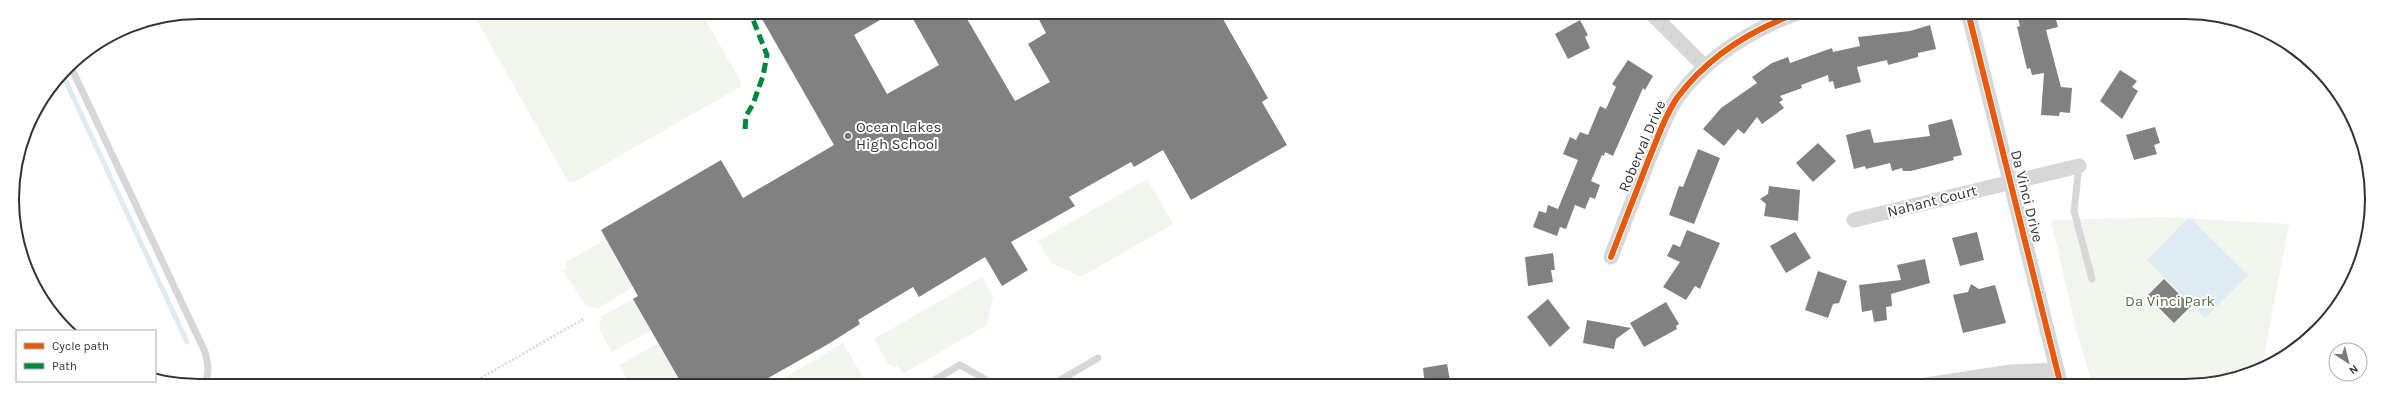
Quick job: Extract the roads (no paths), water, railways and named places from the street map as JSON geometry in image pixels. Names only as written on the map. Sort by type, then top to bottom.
[{"type":"street","points":[[1657,19],[1705,67]]},
{"type":"street","name":"Roberval Drive","points":[[1611,257],[1664,120],[1677,98],[1705,67],[1753,32],[1784,19]]},
{"type":"street","name":"Da Vinci Drive","points":[[1970,19],[2059,379]]},
{"type":"street","name":"Nahant Court","points":[[1854,220],[2079,166]]},
{"type":"street","points":[[1965,379],[2011,372],[2057,370]]},
{"type":"lane","points":[[73,71],[204,352],[208,364],[208,379]]},
{"type":"lane","points":[[2079,166],[2074,211],[2083,250],[2092,279]]},
{"type":"lane","points":[[1062,379],[1098,358]]},
{"type":"lane","points":[[936,379],[960,365],[985,379]]},
{"type":"waterway","points":[[65,79],[187,342]]},
{"type":"place","name":"Ocean Lakes High School","points":[[848,136]]},
{"type":"park label","name":"Da Vinci Park","points":[[2170,301]]}]
